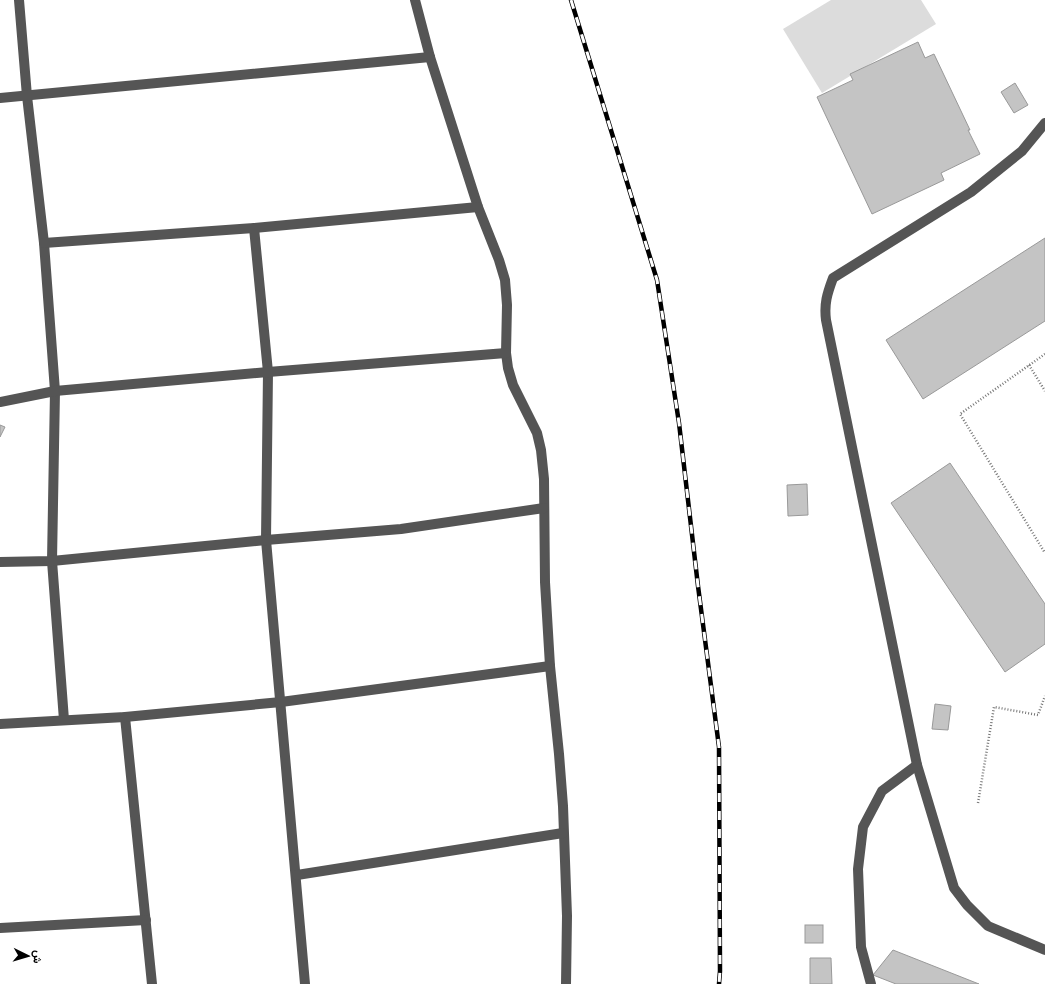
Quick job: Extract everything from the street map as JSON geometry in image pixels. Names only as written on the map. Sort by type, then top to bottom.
[{"type":"street","points":[[19,0],[27,96],[44,243],[54,391],[52,561],[64,720]]},
{"type":"street","points":[[415,0],[430,57],[478,207],[499,260],[505,280],[507,305],[506,353],[508,368],[513,385],[530,416],[540,444],[544,478],[545,574],[550,666],[560,754],[563,806],[567,916],[566,984]]},
{"type":"street","points":[[0,98],[430,57]]},
{"type":"street","points":[[1045,123],[1022,151],[971,192],[833,278],[825,306],[826,320],[917,765],[954,888],[966,905],[988,926],[1045,950]]},
{"type":"street","points":[[44,243],[254,228],[478,207]]},
{"type":"street","points":[[254,228],[268,372],[266,540],[297,874],[305,984]]},
{"type":"street","points":[[0,402],[54,391],[506,353]]},
{"type":"street","points":[[0,562],[52,561],[401,528],[544,508]]},
{"type":"street","points":[[0,724],[125,717],[281,702],[550,666]]},
{"type":"street","points":[[125,717],[152,984]]},
{"type":"street","points":[[871,984],[861,947],[858,869],[863,827],[882,791],[917,765]]},
{"type":"street","points":[[297,874],[563,833]]},
{"type":"street","points":[[0,928],[146,920]]},
{"type":"path","points":[[1045,354],[960,414],[1045,553]]},
{"type":"path","points":[[1029,365],[1045,391]]},
{"type":"path","points":[[978,804],[994,706],[1038,715],[1045,696]]},
{"type":"shaded area","points":[[831,0],[921,0],[936,24],[822,93],[783,29]]},
{"type":"building","points":[[918,42],[925,58],[934,54],[980,154],[941,173],[944,180],[872,214],[817,97],[853,80],[850,74]]},
{"type":"building","points":[[1015,83],[1028,105],[1014,113],[1001,92]]},
{"type":"building","points":[[1045,238],[1045,321],[923,399],[886,340]]},
{"type":"building","points":[[0,425],[5,427],[0,437]]},
{"type":"building","points":[[950,463],[1045,604],[1045,644],[1005,672],[891,503]]},
{"type":"building","points":[[807,484],[808,515],[788,516],[787,485]]},
{"type":"building","points":[[935,704],[951,706],[948,730],[932,729]]},
{"type":"building","points":[[805,925],[823,925],[823,943],[805,943]]},
{"type":"building","points":[[893,950],[979,984],[896,984],[873,975]]},
{"type":"building","points":[[810,958],[831,958],[832,984],[810,984]]},
{"type":"railway","points":[[571,0],[657,280],[679,423],[719,747],[719,984]]}]
